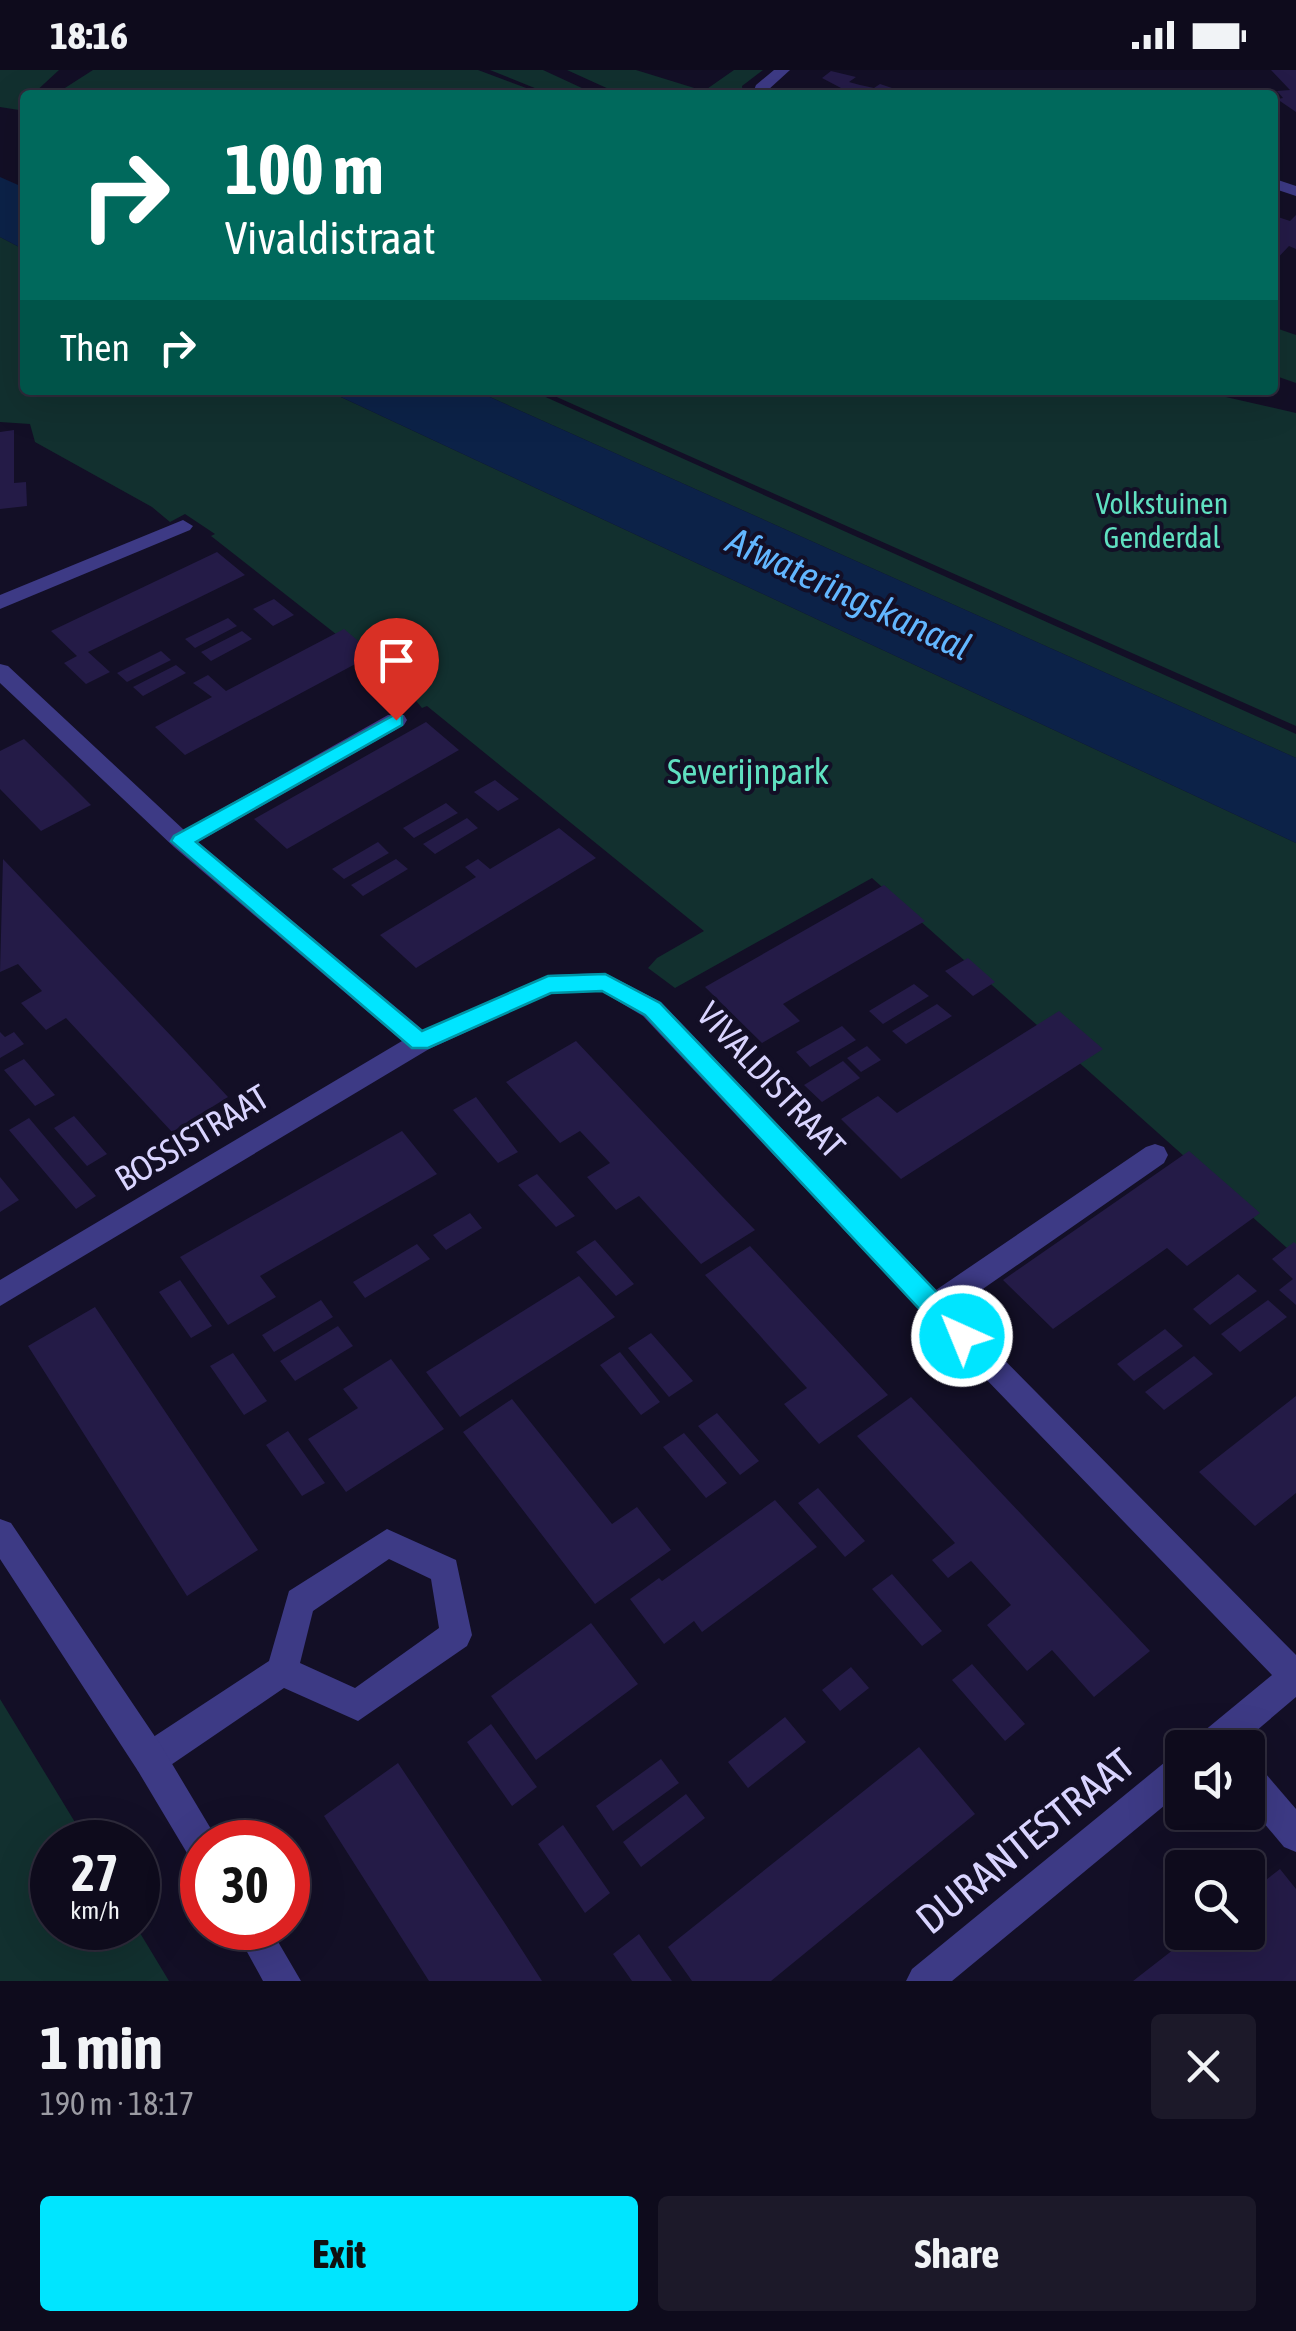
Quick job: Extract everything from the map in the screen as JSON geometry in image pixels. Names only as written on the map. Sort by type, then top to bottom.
[{"type":"street","points":[[761,90],[782,70]]},
{"type":"street","points":[[0,603],[183,526]]},
{"type":"street","points":[[0,671],[182,841],[420,1042]]},
{"type":"street","points":[[182,841],[396,720]]},
{"type":"street","name":"VIVALDISTRAAT","points":[[420,1042],[548,984],[605,982],[652,1009],[934,1307],[1295,1678]]},
{"type":"street","name":"BOSSISTRAAT","points":[[0,1294],[420,1042]]},
{"type":"street","points":[[934,1307],[1155,1155]]},
{"type":"street","points":[[0,1533],[186,1820]]},
{"type":"street","points":[[150,1759],[282,1670],[300,1602],[388,1543],[446,1570],[456,1635],[358,1705],[282,1670]]},
{"type":"street","points":[[1235,1730],[1295,1678]]},
{"type":"street","name":"DURANTESTRAAT","points":[[924,1981],[1165,1784]]},
{"type":"street","points":[[1265,1799],[1296,1835]]},
{"type":"street","points":[[264,1950],[283,1981]]},
{"type":"green space","points":[[0,70],[59,70],[37,90],[20,90],[19,110],[0,107]]},
{"type":"green space","points":[[93,70],[478,70],[532,90],[62,90]]},
{"type":"green space","points":[[490,70],[543,70],[586,90],[540,90]]},
{"type":"green space","points":[[567,70],[636,70],[701,90],[611,90]]},
{"type":"green space","points":[[734,70],[763,70],[742,86],[742,90],[705,90]]},
{"type":"green space","name":"Severijnpark","points":[[0,237],[20,247],[20,395],[337,395],[1296,843],[1296,1256],[872,878],[675,988],[648,968],[657,958],[704,931],[427,706],[422,708],[406,689],[211,536],[215,534],[185,514],[170,522],[152,507],[35,442],[30,424],[0,422]]},
{"type":"green space","points":[[1278,329],[1296,335],[1296,383],[1278,377]]},
{"type":"green space","points":[[485,395],[541,395],[1296,734],[1296,758]]},
{"type":"green space","name":"Volkstuinen Genderdal","points":[[552,395],[1217,395],[1296,413],[1296,726]]},
{"type":"green space","points":[[0,1699],[74,1820],[30,1820],[30,1950],[150,1950],[169,1981],[0,1981]]},
{"type":"water","points":[[0,177],[20,186],[20,247],[0,237]]},
{"type":"water","name":"Afwateringskanaal","points":[[337,395],[485,395],[1296,758],[1296,843]]},
{"type":"building","points":[[1271,70],[1296,70],[1296,112],[1278,100],[1283,98],[1278,91],[1290,90]]},
{"type":"building","points":[[831,71],[856,77],[849,82],[874,88],[880,84],[898,90],[838,90],[841,88],[822,78]]},
{"type":"building","points":[[1296,215],[1296,249],[1289,246],[1278,258],[1278,217],[1290,221]]},
{"type":"building","points":[[14,430],[14,483],[26,482],[27,506],[0,509],[0,432]]},
{"type":"building","points":[[217,552],[245,575],[88,652],[110,672],[86,684],[64,663],[77,656],[51,631]]},
{"type":"building","points":[[274,599],[294,615],[273,626],[253,609]]},
{"type":"building","points":[[228,618],[237,626],[195,648],[185,639]]},
{"type":"building","points":[[344,629],[374,654],[185,755],[155,727],[212,697],[193,683],[208,675],[226,691]]},
{"type":"building","points":[[242,631],[252,639],[211,661],[201,652]]},
{"type":"building","points":[[161,651],[171,660],[127,682],[117,673]]},
{"type":"building","points":[[176,665],[186,673],[143,696],[133,687]]},
{"type":"building","points":[[426,722],[459,750],[287,849],[254,819]]},
{"type":"building","points":[[24,739],[91,805],[41,831],[0,789],[0,751]]},
{"type":"building","points":[[495,780],[519,799],[498,811],[474,792]]},
{"type":"building","points":[[446,803],[458,813],[414,838],[403,828]]},
{"type":"building","points":[[467,818],[478,828],[435,854],[423,844]]},
{"type":"building","points":[[559,828],[596,858],[416,968],[380,935],[476,877],[465,867],[478,859],[490,869]]},
{"type":"building","points":[[378,842],[389,853],[344,879],[332,869]]},
{"type":"building","points":[[3,859],[228,1097],[172,1132],[66,1018],[46,1030],[21,1003],[42,991],[18,964],[0,972]]},
{"type":"building","points":[[396,859],[408,869],[363,896],[351,885]]},
{"type":"building","points":[[884,885],[925,921],[783,1004],[800,1021],[762,1043],[705,987]]},
{"type":"building","points":[[968,958],[995,982],[973,996],[945,971]]},
{"type":"building","points":[[914,984],[929,996],[883,1024],[869,1011]]},
{"type":"building","points":[[937,1004],[952,1016],[906,1044],[892,1031]]},
{"type":"building","points":[[1059,1011],[1103,1049],[901,1179],[841,1119],[878,1096],[897,1113]]},
{"type":"building","points":[[842,1026],[856,1040],[810,1067],[796,1052]]},
{"type":"building","points":[[0,1032],[5,1037],[14,1032],[24,1044],[0,1058]]},
{"type":"building","points":[[576,1041],[755,1230],[701,1264],[639,1196],[616,1210],[587,1177],[610,1163],[580,1131],[560,1143],[506,1082]]},
{"type":"building","points":[[867,1046],[881,1060],[861,1072],[847,1058]]},
{"type":"building","points":[[24,1059],[55,1095],[35,1106],[4,1070]]},
{"type":"building","points":[[843,1061],[860,1078],[822,1102],[804,1085]]},
{"type":"building","points":[[476,1097],[518,1152],[498,1163],[453,1110]]},
{"type":"building","points":[[74,1116],[107,1154],[87,1166],[54,1128]]},
{"type":"building","points":[[29,1118],[96,1196],[76,1209],[9,1130]]},
{"type":"building","points":[[402,1131],[437,1174],[260,1276],[276,1297],[228,1325],[180,1257]]},
{"type":"building","points":[[1189,1151],[1260,1213],[1187,1266],[1167,1248],[1053,1329],[1003,1280]]},
{"type":"building","points":[[537,1174],[575,1216],[556,1227],[518,1185]]},
{"type":"building","points":[[0,1177],[19,1200],[0,1212]]},
{"type":"building","points":[[470,1213],[482,1228],[446,1250],[433,1235]]},
{"type":"building","points":[[595,1240],[634,1284],[616,1296],[576,1252]]},
{"type":"building","points":[[1294,1242],[1296,1305],[1279,1290],[1293,1279],[1272,1259]]},
{"type":"building","points":[[417,1244],[430,1259],[365,1298],[353,1282]]},
{"type":"building","points":[[750,1246],[888,1395],[819,1444],[784,1404],[807,1388],[705,1275]]},
{"type":"building","points":[[1238,1274],[1257,1291],[1210,1325],[1193,1309]]},
{"type":"building","points":[[579,1276],[615,1317],[460,1417],[426,1372]]},
{"type":"building","points":[[180,1280],[212,1326],[191,1338],[159,1292]]},
{"type":"building","points":[[321,1300],[333,1317],[274,1352],[262,1335]]},
{"type":"building","points":[[1268,1300],[1287,1317],[1240,1352],[1221,1334]]},
{"type":"building","points":[[95,1307],[258,1550],[187,1596],[28,1346]]},
{"type":"building","points":[[338,1326],[353,1346],[295,1381],[280,1361]]},
{"type":"building","points":[[1165,1329],[1183,1346],[1134,1381],[1117,1364]]},
{"type":"building","points":[[651,1333],[693,1381],[669,1397],[628,1348]]},
{"type":"building","points":[[620,1352],[660,1402],[641,1415],[600,1365]]},
{"type":"building","points":[[233,1353],[267,1401],[244,1415],[210,1366]]},
{"type":"building","points":[[1194,1356],[1213,1374],[1164,1410],[1145,1392]]},
{"type":"building","points":[[391,1359],[444,1429],[346,1492],[308,1439],[358,1408],[343,1389]]},
{"type":"building","points":[[1296,1396],[1296,1493],[1255,1526],[1199,1472]]},
{"type":"building","points":[[911,1397],[1150,1651],[1094,1697],[1052,1650],[1027,1671],[987,1625],[1011,1605],[971,1561],[948,1578],[932,1560],[955,1543],[857,1436]]},
{"type":"building","points":[[512,1399],[612,1524],[637,1507],[671,1550],[595,1604],[463,1432]]},
{"type":"building","points":[[717,1413],[759,1461],[740,1475],[698,1426]]},
{"type":"building","points":[[288,1431],[325,1483],[302,1496],[266,1445]]},
{"type":"building","points":[[684,1433],[727,1483],[706,1498],[663,1447]]},
{"type":"building","points":[[818,1488],[865,1541],[845,1557],[798,1503]]},
{"type":"building","points":[[775,1500],[817,1547],[702,1632],[694,1621],[664,1644],[630,1599],[659,1578],[662,1581]]},
{"type":"building","points":[[892,1574],[942,1631],[922,1646],[872,1589]]},
{"type":"building","points":[[591,1623],[638,1684],[536,1760],[491,1696]]},
{"type":"building","points":[[972,1664],[1025,1724],[1005,1741],[952,1680]]},
{"type":"building","points":[[851,1667],[869,1688],[840,1711],[822,1690]]},
{"type":"building","points":[[785,1717],[806,1742],[748,1788],[728,1762]]},
{"type":"building","points":[[491,1724],[537,1787],[512,1806],[467,1742]]},
{"type":"building","points":[[919,1747],[975,1814],[771,1981],[692,1981],[668,1947]]},
{"type":"building","points":[[661,1759],[679,1783],[613,1831],[596,1806]]},
{"type":"building","points":[[398,1763],[542,1981],[429,1981],[324,1816]]},
{"type":"building","points":[[686,1794],[705,1818],[641,1867],[623,1842]]},
{"type":"building","points":[[563,1825],[610,1893],[585,1913],[538,1844]]},
{"type":"building","points":[[1280,1869],[1296,1889],[1296,1981],[1133,1981],[1173,1950],[1265,1950],[1265,1881]]},
{"type":"building","points":[[639,1934],[672,1981],[632,1981],[613,1954]]},
{"type":"route","points":[[396,720],[182,841],[420,1042],[548,984],[605,982],[652,1009],[962,1336]]}]
